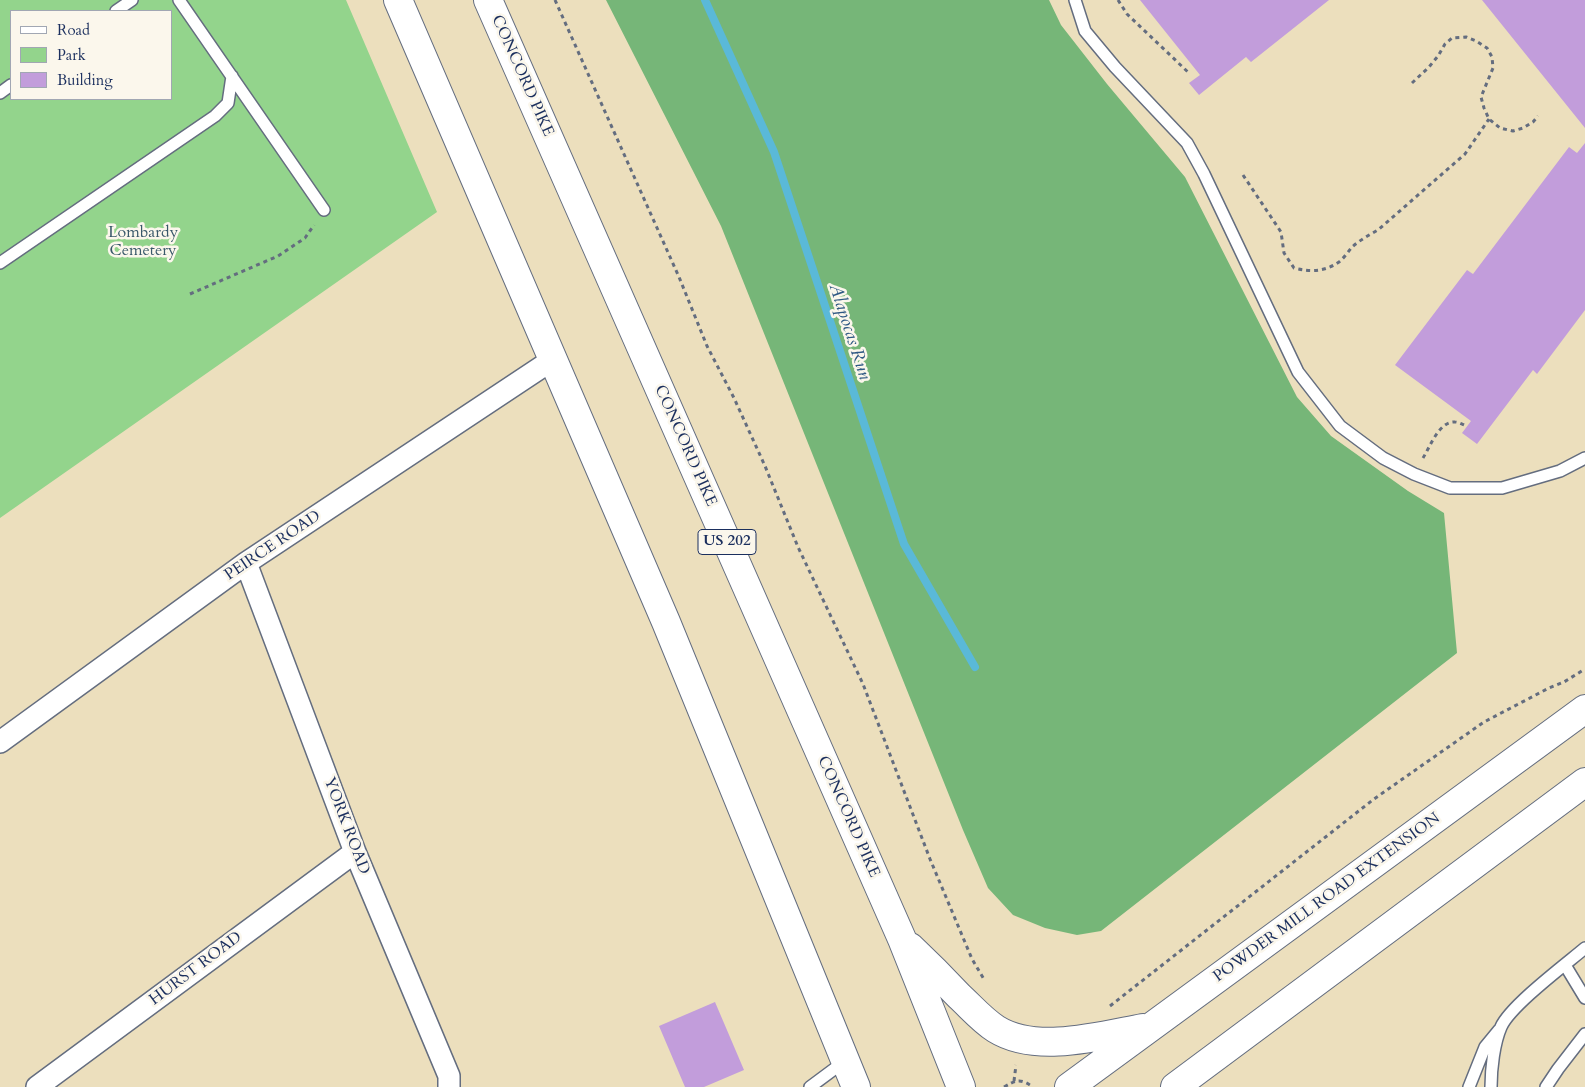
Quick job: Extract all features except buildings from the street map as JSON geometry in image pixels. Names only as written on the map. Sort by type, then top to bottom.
[{"type":"highway","points":[[398,0],[666,622],[856,1087]]},
{"type":"highway","name":"CONCORD PIKE","points":[[488,0],[902,939],[961,1087]]},
{"type":"highway","name":"POWDER MILL ROAD EXTENSION","points":[[1069,1087],[1585,709]]},
{"type":"highway","points":[[1180,1084],[1585,782]]},
{"type":"highway","points":[[902,939],[983,1019],[998,1030],[1024,1040],[1051,1042],[1089,1038],[1152,1026]]},
{"type":"street","name":"PEIRCE ROAD","points":[[0,742],[246,564],[552,360]]},
{"type":"street","name":"YORK ROAD","points":[[246,564],[355,852],[449,1076],[449,1087]]},
{"type":"street","name":"HURST ROAD","points":[[37,1087],[355,852]]},
{"type":"lane","points":[[117,10],[132,0]]},
{"type":"lane","points":[[179,0],[324,210]]},
{"type":"lane","points":[[1075,0],[1085,32],[1115,67],[1187,143],[1208,182],[1298,372],[1340,426],[1383,458],[1414,474],[1450,488],[1502,488],[1560,471],[1585,458]]},
{"type":"lane","points":[[0,263],[215,116],[228,103],[232,76]]},
{"type":"lane","points":[[1468,1087],[1485,1047],[1516,1007],[1585,948]]},
{"type":"lane","points":[[1566,965],[1585,998]]},
{"type":"lane","points":[[1491,1087],[1501,1026]]},
{"type":"lane","points":[[1546,1087],[1585,1034]]},
{"type":"lane","points":[[810,1087],[845,1061]]},
{"type":"path","points":[[555,0],[679,277],[706,346],[734,398],[765,466],[798,547],[864,684],[930,859],[972,959],[987,983]]},
{"type":"path","points":[[1118,0],[1127,14],[1190,74]]},
{"type":"path","points":[[1412,83],[1429,67],[1438,56],[1444,44],[1452,38],[1466,37],[1487,48],[1492,57],[1493,68],[1482,97],[1489,119],[1500,128],[1513,131],[1523,128],[1533,122],[1538,116]]},
{"type":"path","points":[[1244,175],[1281,232],[1284,253],[1294,268],[1309,272],[1325,269],[1340,261],[1352,247],[1378,230],[1466,154],[1489,119]]},
{"type":"path","points":[[190,294],[278,256],[305,238],[324,210]]},
{"type":"path","points":[[1414,474],[1440,430],[1449,423],[1457,422],[1467,426]]},
{"type":"path","points":[[1102,1009],[1127,993],[1381,794],[1484,722],[1548,688],[1564,682],[1585,669]]},
{"type":"path","points":[[1004,1087],[1014,1081],[1022,1080],[1030,1085]]},
{"type":"green space","name":"Lombardy Cemetery","points":[[0,0],[346,0],[437,212],[0,518]]},
{"type":"green space","points":[[606,0],[1049,0],[1061,25],[1107,84],[1185,177],[1297,397],[1331,436],[1408,491],[1444,513],[1457,653],[1101,931],[1077,935],[1045,928],[1013,915],[988,888],[963,830],[721,226]]},
{"type":"waterway","name":"Alapocas Run","points":[[705,0],[774,152],[904,544],[975,667]]}]
